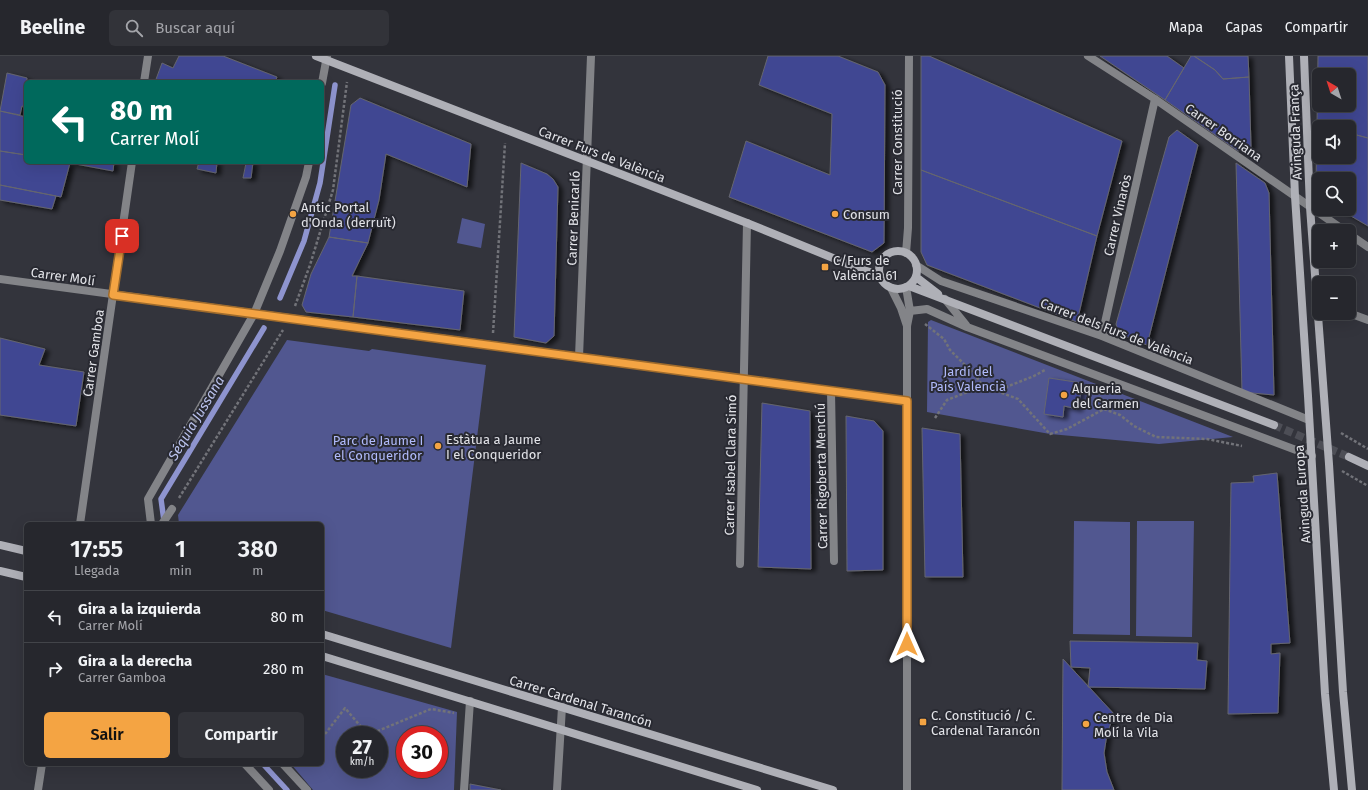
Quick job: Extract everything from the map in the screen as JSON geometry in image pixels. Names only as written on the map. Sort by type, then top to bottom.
[{"type":"street","points":[[144,80],[148,56]]},
{"type":"street","name":"Carrer Furs de València","points":[[316,56],[326,58],[349,69],[747,223],[860,269],[880,275]]},
{"type":"street","name":"Carrer Benicarló","points":[[579,357],[591,56]]},
{"type":"street","name":"Carrer Constitució","points":[[906,253],[908,228],[909,56]]},
{"type":"street","name":"Carrer Borriana","points":[[1088,56],[1155,99],[1335,224]]},
{"type":"street","name":"Avinguda França","points":[[1289,56],[1295,196]]},
{"type":"street","name":"Avinguda França","points":[[1304,56],[1310,207]]},
{"type":"street","points":[[322,80],[326,58]]},
{"type":"street","name":"Carrer Vinaròs","points":[[1102,336],[1155,99]]},
{"type":"street","name":"Carrer Gamboa","points":[[80,522],[132,164]]},
{"type":"street","points":[[151,522],[148,499],[254,314],[280,251],[306,177],[309,164]]},
{"type":"street","name":"Avinguda Europa","points":[[1295,196],[1312,456],[1325,694],[1334,790]]},
{"type":"street","points":[[1310,207],[1316,276]]},
{"type":"street","name":"Carrer Isabel Clara Simó","points":[[740,564],[747,223]]},
{"type":"street","points":[[1356,239],[1368,247]]},
{"type":"street","points":[[907,790],[907,326],[910,311],[908,287],[916,277],[916,265],[911,256],[900,251],[894,252],[884,258],[879,269],[880,275],[886,285],[891,288],[901,289],[908,287],[945,299],[1274,425]]},
{"type":"street","name":"Carrer dels Furs de València","points":[[916,265],[941,281],[1102,336],[1309,420]]},
{"type":"street","points":[[916,277],[945,299],[967,327]]},
{"type":"street","name":"Carrer Molí","points":[[0,280],[907,401]]},
{"type":"street","points":[[891,288],[902,308],[907,326]]},
{"type":"street","points":[[910,311],[927,309],[967,327],[1312,456]]},
{"type":"street","points":[[1356,316],[1368,320]]},
{"type":"street","points":[[1319,320],[1343,692],[1352,790]]},
{"type":"street","name":"Carrer Rigoberta Menchú","points":[[831,391],[834,561]]},
{"type":"street","points":[[1349,456],[1368,466]]},
{"type":"street","points":[[163,522],[172,509]]},
{"type":"street","points":[[0,545],[24,551]]},
{"type":"street","points":[[0,571],[24,577]]},
{"type":"street","name":"Carrer Cardenal Tarancón","points":[[324,635],[834,790]]},
{"type":"street","points":[[324,657],[757,790]]},
{"type":"street","points":[[464,790],[470,701]]},
{"type":"street","points":[[557,790],[562,707]]},
{"type":"street","points":[[38,790],[42,766]]},
{"type":"street","points":[[247,766],[269,790]]},
{"type":"street","points":[[285,766],[307,790]]},
{"type":"path","points":[[172,509],[290,318],[310,265],[333,190],[349,69]]},
{"type":"path","points":[[492,346],[506,130]]},
{"type":"path","points":[[910,311],[944,339],[950,350],[975,375],[983,386],[1018,399],[1050,434],[1067,429],[1104,410],[1120,415],[1134,426],[1156,437],[1207,439],[1247,446]]},
{"type":"path","points":[[996,391],[1050,368]]},
{"type":"path","points":[[935,418],[947,400],[983,386]]},
{"type":"path","points":[[1096,389],[1104,410]]},
{"type":"path","points":[[1326,425],[1368,449]]},
{"type":"path","points":[[1329,464],[1368,486]]},
{"type":"path","points":[[324,735],[345,708],[360,726]]},
{"type":"path","points":[[388,727],[431,709],[469,715]]},
{"type":"green space","points":[[462,218],[485,224],[481,248],[457,243]]},
{"type":"green space","name":"Jardí del País Valencià","points":[[931,320],[1233,437],[1159,444],[1050,434],[927,412],[928,322]]},
{"type":"green space","name":"Parc de Jaume I el Conqueridor","points":[[287,340],[369,351],[372,349],[486,365],[451,648],[324,611],[324,522],[179,522],[178,515]]},
{"type":"green space","points":[[1074,521],[1130,522],[1130,635],[1073,634]]},
{"type":"green space","points":[[1137,521],[1194,521],[1192,637],[1136,636]]},
{"type":"green space","points":[[324,675],[457,712],[454,790],[313,790],[293,766],[324,766]]},
{"type":"building","points":[[179,56],[223,56],[277,77],[276,80],[156,80],[162,63],[173,68]]},
{"type":"building","points":[[768,56],[838,56],[878,72],[885,85],[884,243],[872,252],[729,197],[746,141],[830,175],[832,114],[759,85]]},
{"type":"building","points":[[921,56],[929,56],[1122,141],[1097,236],[921,170]]},
{"type":"building","points":[[1100,56],[1167,56],[1184,68],[1165,100]]},
{"type":"building","points":[[1191,56],[1194,56],[1215,70],[1223,79],[1249,77],[1251,147],[1238,151],[1165,100]]},
{"type":"building","points":[[1194,56],[1248,56],[1249,77],[1223,79],[1215,70]]},
{"type":"building","points":[[1318,56],[1368,56],[1368,138],[1356,135],[1356,120],[1317,120],[1317,112],[1356,112],[1356,68],[1318,68]]},
{"type":"building","points":[[7,73],[27,78],[27,80],[24,80],[24,106],[22,106],[20,115],[0,111]]},
{"type":"building","points":[[360,98],[471,144],[467,187],[386,154],[379,200],[368,243],[329,237],[351,105]]},
{"type":"building","points":[[0,111],[24,117],[24,155],[0,151]]},
{"type":"building","points":[[1177,130],[1198,145],[1147,345],[1119,334],[1116,324],[1169,137]]},
{"type":"building","points":[[1356,135],[1368,138],[1368,226],[1351,216],[1356,216],[1356,172],[1316,172],[1316,164],[1356,164]]},
{"type":"building","points":[[0,151],[24,155],[24,164],[70,164],[61,197],[0,185]]},
{"type":"building","points":[[521,163],[547,174],[553,179],[558,187],[554,336],[546,343],[514,337]]},
{"type":"building","points":[[1236,163],[1265,183],[1269,193],[1274,395],[1242,392]]},
{"type":"building","points":[[76,164],[114,164],[113,171]]},
{"type":"building","points":[[198,164],[217,164],[216,173],[197,169]]},
{"type":"building","points":[[246,164],[253,164],[251,178],[243,178]]},
{"type":"building","points":[[921,170],[1097,236],[1077,322],[927,265],[921,252]]},
{"type":"building","points":[[0,185],[56,196],[52,209],[0,200]]},
{"type":"building","points":[[329,237],[368,243],[352,276],[357,276],[353,317],[306,312],[302,305],[311,274]]},
{"type":"building","points":[[357,276],[464,291],[460,330],[353,317]]},
{"type":"building","points":[[0,338],[45,349],[39,365],[84,372],[76,426],[0,415]]},
{"type":"building","name":"Alqueria del Carmen","points":[[1049,378],[1082,383],[1078,409],[1064,406],[1063,417],[1044,414]]},
{"type":"building","points":[[762,403],[810,411],[811,569],[758,567]]},
{"type":"building","points":[[846,416],[874,421],[883,431],[883,570],[847,571]]},
{"type":"building","points":[[922,428],[960,434],[963,577],[925,577]]},
{"type":"building","points":[[1277,473],[1290,643],[1271,644],[1271,654],[1280,653],[1278,713],[1228,714],[1231,483],[1254,482],[1253,476]]},
{"type":"building","points":[[1070,641],[1198,643],[1197,660],[1207,661],[1205,689],[1088,687],[1090,668],[1071,667]]},
{"type":"building","name":"Centre de Dia Molí la Vila","points":[[1063,659],[1114,714],[1107,734],[1104,753],[1107,772],[1114,790],[1062,790]]},
{"type":"building","points":[[470,784],[501,790],[470,790]]},
{"type":"waterway","name":"Séquia Jussana","points":[[324,157],[335,85]]},
{"type":"waterway","name":"Séquia Jussana","points":[[280,298],[304,241],[320,183],[323,164]]},
{"type":"waterway","name":"Séquia Jussana","points":[[164,521],[161,499],[264,328]]},
{"type":"waterway","name":"Séquia Jussana","points":[[265,766],[287,790]]},
{"type":"tunnel","points":[[1274,425],[1349,457]]},
{"type":"place","name":"Antic Portal d'Onda (derruït)","points":[[293,214]]},
{"type":"place","name":"Consum","points":[[835,214]]},
{"type":"place","name":"C/Furs de València 61","points":[[825,267]]},
{"type":"place","name":"Alqueria del Carmen","points":[[1064,395]]},
{"type":"place","name":"Estàtua a Jaume I el Conqueridor","points":[[438,446]]},
{"type":"place","name":"C. Constitució / C. Cardenal Tarancón","points":[[923,722]]},
{"type":"place","name":"Centre de Dia Molí la Vila","points":[[1086,724]]},
{"type":"route","points":[[122,236],[113,295],[907,401],[907,644]]}]
